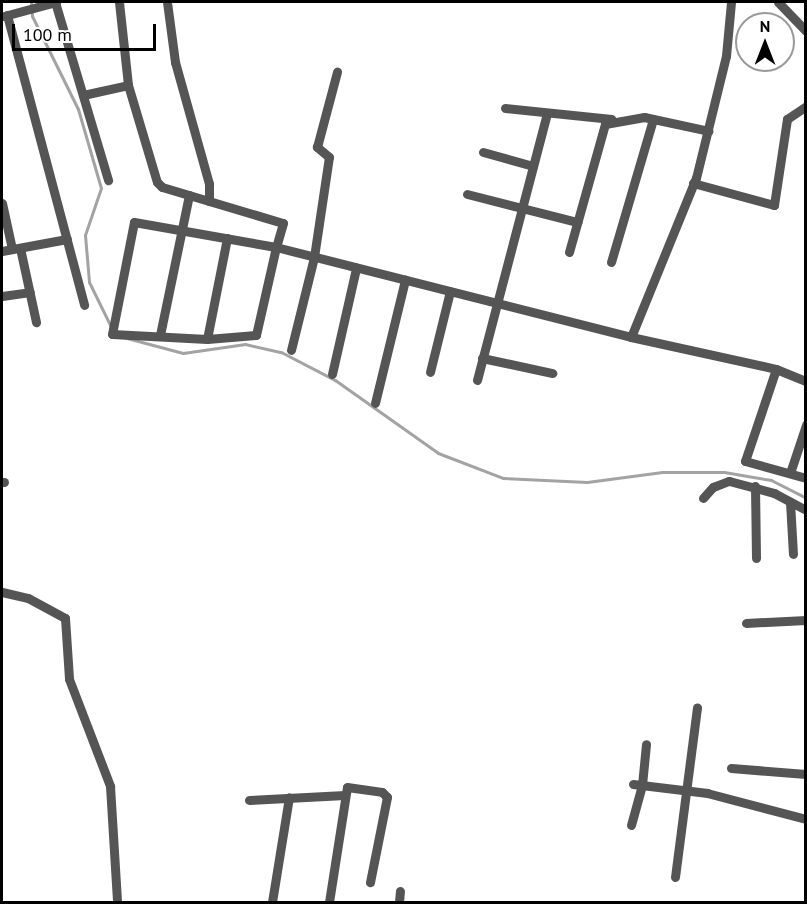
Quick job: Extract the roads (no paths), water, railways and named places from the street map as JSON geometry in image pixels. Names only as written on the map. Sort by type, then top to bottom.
[{"type":"street","points":[[84,305],[4,16],[56,2],[108,180]]},
{"type":"street","points":[[119,2],[128,85],[157,182],[162,188],[284,223],[276,247],[256,335],[249,338],[207,339],[112,334],[134,222],[276,247],[631,337],[776,369],[806,381]]},
{"type":"street","points":[[167,2],[175,62],[209,184],[209,201]]},
{"type":"street","points":[[631,337],[693,183],[709,131],[726,56],[731,2]]},
{"type":"street","points":[[778,2],[806,31]]},
{"type":"street","points":[[291,350],[314,257],[328,157],[317,147],[337,72]]},
{"type":"street","points":[[82,95],[128,85]]},
{"type":"street","points":[[693,183],[774,205],[787,119],[806,106]]},
{"type":"street","points":[[505,108],[614,120],[653,119],[709,131]]},
{"type":"street","points":[[477,380],[495,303],[547,114]]},
{"type":"street","points":[[611,262],[653,119]]},
{"type":"street","points":[[569,252],[602,130],[614,120]]},
{"type":"street","points":[[483,152],[533,166]]},
{"type":"street","points":[[467,194],[577,222]]},
{"type":"street","points":[[160,335],[189,195]]},
{"type":"street","points":[[2,203],[30,292],[36,322]]},
{"type":"street","points":[[207,339],[227,238]]},
{"type":"street","points":[[2,252],[67,239]]},
{"type":"street","points":[[332,374],[356,268]]},
{"type":"street","points":[[375,403],[405,280]]},
{"type":"street","points":[[430,372],[450,291]]},
{"type":"street","points":[[2,296],[30,292]]},
{"type":"street","points":[[482,358],[552,373]]},
{"type":"street","points":[[776,369],[745,461],[806,478]]},
{"type":"street","points":[[790,473],[806,425]]},
{"type":"street","points":[[703,498],[712,487],[729,481],[755,486],[806,510]]},
{"type":"street","points":[[755,486],[756,558]]},
{"type":"street","points":[[790,502],[793,554]]},
{"type":"street","points":[[2,592],[28,598],[65,618],[69,679],[110,786],[117,903]]},
{"type":"street","points":[[746,623],[806,620]]},
{"type":"street","points":[[675,877],[697,707]]},
{"type":"street","points":[[631,825],[646,744]]},
{"type":"street","points":[[730,768],[806,774]]},
{"type":"street","points":[[638,785],[688,790],[806,819]]},
{"type":"street","points":[[329,903],[347,788],[382,792],[387,797],[370,882]]},
{"type":"street","points":[[249,800],[345,795]]},
{"type":"street","points":[[272,903],[289,797]]},
{"type":"street","points":[[399,903],[400,891]]},
{"type":"waterway","points":[[31,2],[32,16],[78,109],[101,188],[85,235],[89,282],[111,327]]},
{"type":"waterway","points":[[123,337],[183,353],[245,344],[281,352],[335,380],[438,453],[503,478],[587,482],[662,472],[724,472],[771,480],[806,498]]}]
